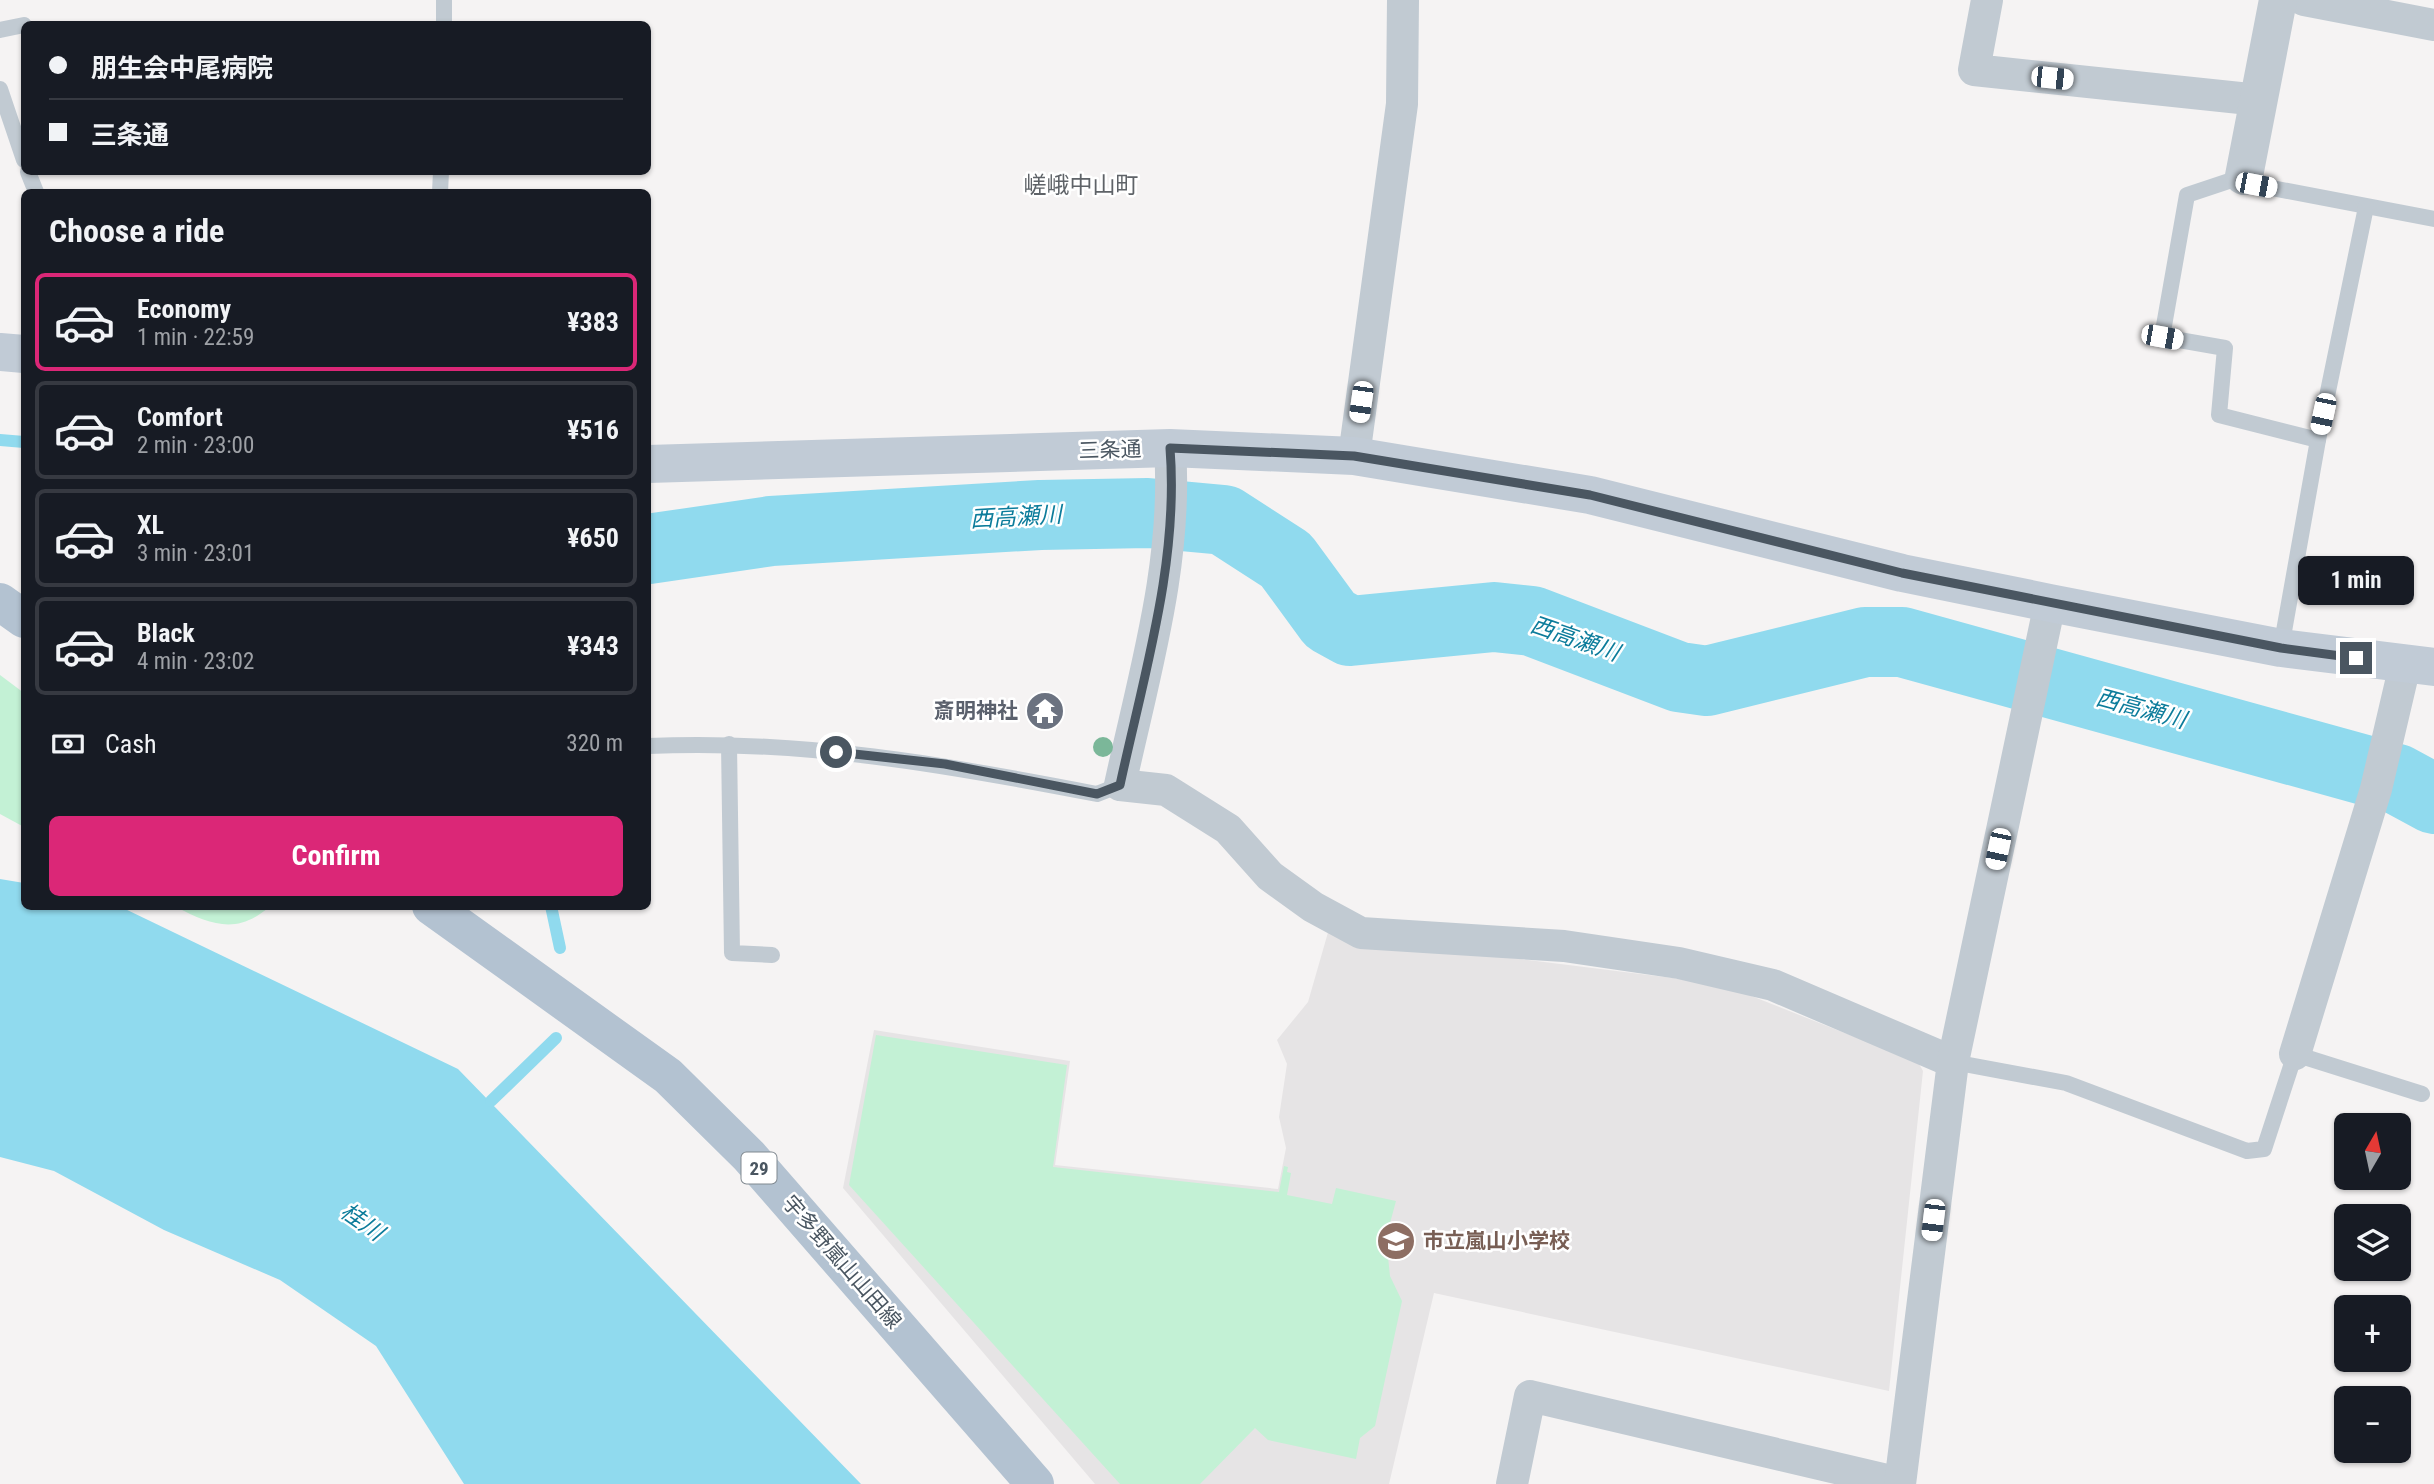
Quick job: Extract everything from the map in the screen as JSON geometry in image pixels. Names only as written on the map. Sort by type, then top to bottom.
[{"type":"main road","points":[[0,352],[21,354]]},
{"type":"main road","name":"三条通","points":[[651,464],[1170,448],[1354,456],[1590,495],[1902,573],[2050,603],[2281,648],[2420,666]]},
{"type":"main road","points":[[0,602],[21,617]]},
{"type":"main road","name":"宇多野嵐山山田線","points":[[437,910],[667,1076],[748,1156],[1035,1484]]},
{"type":"street","points":[[1354,456],[1402,104],[1402,0]]},
{"type":"street","points":[[1987,0],[1975,71],[2259,100]]},
{"type":"street","points":[[2244,176],[2278,0]]},
{"type":"street","points":[[2304,0],[2434,25]]},
{"type":"street","points":[[1170,448],[1173,488],[1166,572],[1120,785],[1166,790],[1228,830],[1270,876],[1313,907],[1360,933],[1564,946],[1679,962],[1773,985],[1953,1062]]},
{"type":"street","points":[[1512,1484],[1530,1396],[1900,1484],[1953,1062],[2050,603]]},
{"type":"street","points":[[2295,1054],[2384,756],[2420,666]]},
{"type":"lane","points":[[444,0],[444,21]]},
{"type":"lane","points":[[0,30],[21,26]]},
{"type":"lane","points":[[0,89],[21,151]]},
{"type":"lane","points":[[2318,440],[2219,415],[2225,348],[2162,337],[2187,195],[2244,176],[2256,185],[2434,219]]},
{"type":"lane","points":[[2281,648],[2318,440],[2366,207]]},
{"type":"lane","points":[[729,744],[732,953],[772,955]]},
{"type":"lane","points":[[651,746],[781,746],[945,764],[1097,794],[1120,785]]},
{"type":"lane","points":[[1953,1062],[2066,1083],[2247,1151],[2264,1149],[2295,1054],[2422,1094]]},
{"type":"path","points":[[998,706],[1016,709]]},
{"type":"shaded area","name":"市立嵐山小学校","points":[[1329,929],[1361,939],[1721,984],[1918,1062],[1923,1071],[1889,1391],[1434,1293],[1389,1484],[1095,1484],[843,1188],[874,1030],[1070,1061],[1055,1165],[1278,1189],[1286,1148],[1279,1117],[1287,1064],[1277,1040],[1308,1002]]},
{"type":"green space","points":[[0,675],[21,691],[21,825],[0,814]]},
{"type":"green space","points":[[182,910],[265,910],[235,924],[201,919]]},
{"type":"green space","points":[[876,1035],[1067,1065],[1053,1167],[1279,1192],[1284,1166],[1288,1167],[1287,1172],[1291,1173],[1287,1195],[1332,1204],[1336,1188],[1396,1201],[1386,1238],[1390,1276],[1402,1301],[1375,1426],[1360,1438],[1356,1459],[1268,1440],[1255,1428],[1200,1484],[1120,1484],[849,1185]]},
{"type":"water","name":"桂川","points":[[0,879],[21,882],[21,910],[127,910],[458,1069],[861,1484],[464,1484],[376,1346],[280,1280],[164,1230],[54,1171],[0,1157]]},
{"type":"waterway","name":"西高瀬川","points":[[0,440],[21,442]]},
{"type":"waterway","name":"西高瀬川","points":[[651,549],[771,531],[1040,515],[1148,513],[1224,520],[1286,560],[1330,620],[1350,631],[1494,617],[1532,621],[1679,677],[1707,681],[1865,642],[1902,642],[2397,779],[2434,799]]},
{"type":"waterway","name":"西高瀬川","points":[[552,910],[560,948]]},
{"type":"waterway","name":"西高瀬川","points":[[491,1101],[556,1038]]},
{"type":"place","name":"斎明神社","points":[[1045,711]]},
{"type":"place","name":"市立嵐山小学校","points":[[1396,1241]]},
{"type":"district","name":"嵯峨中山町","points":[[1081,185]]},
{"type":"route","points":[[836,752],[945,764],[1097,794],[1120,785],[1166,572],[1173,488],[1170,448],[1354,456],[1590,495],[1902,573],[2281,648],[2356,658]]}]
